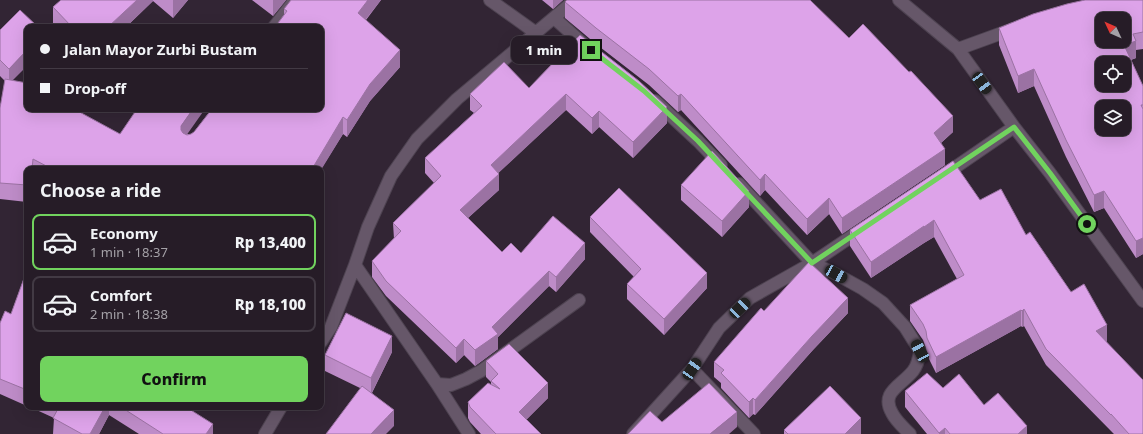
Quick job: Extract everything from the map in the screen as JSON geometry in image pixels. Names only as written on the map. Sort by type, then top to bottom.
[{"type":"street","points":[[276,24],[295,0]]},
{"type":"street","points":[[490,0],[536,33]]},
{"type":"street","points":[[324,338],[331,327],[368,227],[391,176],[417,139],[457,99],[575,0]]},
{"type":"street","points":[[899,0],[958,49],[1143,301]]},
{"type":"street","points":[[554,18],[597,55]]},
{"type":"street","points":[[958,49],[1024,26]]},
{"type":"street","points":[[644,91],[698,141],[812,263],[863,289],[883,302],[897,316],[914,339],[920,351],[914,370],[889,394],[887,403],[892,414],[910,434]]},
{"type":"street","points":[[936,180],[1014,127]]},
{"type":"street","points":[[632,434],[692,369],[719,328],[750,298],[812,263],[871,224]]},
{"type":"street","points":[[355,265],[437,384],[469,434]]},
{"type":"street","points":[[437,384],[451,385],[481,371],[579,300]]},
{"type":"street","points":[[692,369],[754,434]]},
{"type":"street","points":[[265,434],[279,410]]},
{"type":"building","points":[[61,0],[137,0],[111,24],[69,24],[53,7]]},
{"type":"building","points":[[291,0],[368,0],[358,13],[400,50],[370,84],[347,120],[343,117],[314,166],[46,166],[33,159],[32,166],[24,166],[24,185],[0,183],[0,108],[5,79],[24,82],[24,112],[80,112],[120,134],[135,112],[191,112],[181,126],[183,133],[187,135],[194,132],[210,112],[324,112],[324,24],[277,24],[287,11],[284,9]]},
{"type":"building","points":[[567,0],[810,0],[849,38],[863,24],[909,72],[911,71],[953,116],[934,133],[945,149],[842,218],[829,198],[807,219],[765,174],[760,180],[681,94],[678,96],[649,69],[565,2]]},
{"type":"building","points":[[1085,0],[1143,0],[1143,32],[1133,34],[1136,41],[1131,43],[1131,12],[1095,12],[1095,48],[1125,48],[1129,56],[1095,56],[1095,92],[1131,92],[1131,60],[1143,86],[1143,105],[1141,105],[1143,109],[1143,238],[1136,241],[1104,191],[1094,195],[1066,140],[1034,69],[1018,76],[999,28],[1033,14]]},
{"type":"building","points":[[20,10],[35,24],[24,24],[24,53],[9,69],[0,60],[0,30]]},
{"type":"building","points":[[580,35],[639,81],[667,107],[633,142],[599,111],[592,118],[566,94],[491,165],[499,174],[460,210],[502,252],[511,243],[521,253],[553,216],[585,243],[556,277],[549,271],[492,327],[498,334],[475,350],[464,339],[456,348],[386,281],[372,261],[401,231],[393,223],[441,176],[425,158],[482,106],[470,94],[504,62],[529,88]]},
{"type":"building","points":[[712,151],[749,191],[722,221],[681,185]]},
{"type":"building","points":[[953,161],[980,200],[1001,189],[1026,235],[1030,232],[1071,292],[1084,284],[1107,325],[1096,331],[1143,380],[1143,434],[1129,434],[1046,349],[1024,309],[936,357],[927,338],[923,324],[910,305],[964,275],[934,220],[871,262],[850,230]]},
{"type":"building","points":[[619,188],[707,273],[664,319],[627,284],[641,269],[590,217]]},
{"type":"building","points":[[809,262],[848,298],[755,400],[753,398],[749,402],[721,373],[724,370],[714,362],[761,308],[764,311]]},
{"type":"building","points":[[24,278],[24,389],[0,379],[0,323],[5,311],[11,314]]},
{"type":"building","points":[[346,313],[392,336],[371,378],[325,355]]},
{"type":"building","points":[[509,344],[548,383],[519,412],[541,434],[496,434],[470,407],[468,402],[488,383],[500,389],[491,381],[498,374],[486,361]]},
{"type":"building","points":[[927,373],[943,388],[959,374],[984,405],[998,393],[1027,426],[1018,434],[950,434],[945,428],[939,433],[905,391]]},
{"type":"building","points":[[709,383],[737,412],[710,434],[628,434],[650,411],[662,422]]},
{"type":"building","points":[[362,386],[394,410],[371,434],[326,434]]},
{"type":"building","points":[[830,386],[861,418],[845,434],[788,434],[784,430]]},
{"type":"building","points":[[57,410],[103,410],[90,434],[82,434],[53,418]]},
{"type":"building","points":[[126,410],[191,410],[213,424],[206,434],[163,434]]},
{"type":"route","points":[[591,50],[644,91],[698,141],[812,263],[1014,127],[1087,224]]}]
